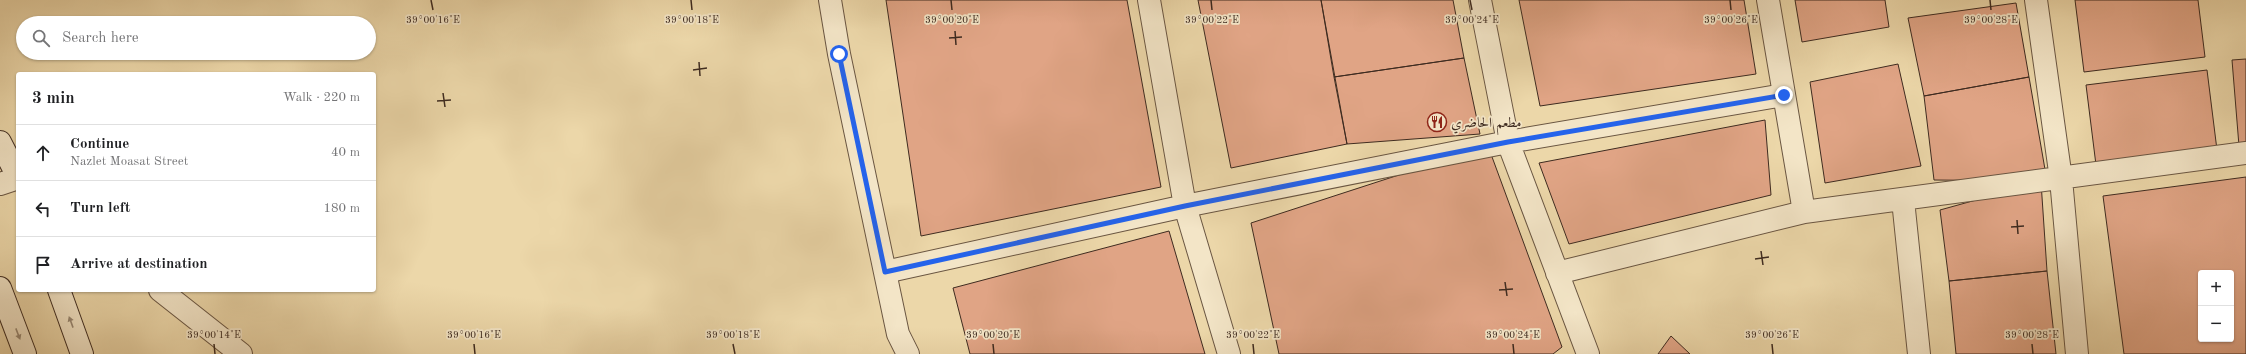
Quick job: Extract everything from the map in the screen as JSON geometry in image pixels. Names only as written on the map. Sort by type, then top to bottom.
[{"type":"street","points":[[830,0],[839,54],[898,334],[908,354]]},
{"type":"street","points":[[1149,0],[1185,206],[1229,354]]},
{"type":"street","points":[[1480,0],[1508,142],[1588,354]]},
{"type":"street","points":[[1768,0],[1804,212]]},
{"type":"street","points":[[2036,0],[2061,179],[2077,354]]},
{"type":"street","points":[[885,272],[1185,206],[1508,142],[1784,95]]},
{"type":"street","points":[[0,142],[16,173]]},
{"type":"street","points":[[1557,273],[1804,212],[2061,179],[2246,153]]},
{"type":"street","points":[[0,184],[16,178]]},
{"type":"street","points":[[1903,200],[1919,354]]},
{"type":"street","points":[[0,288],[25,354]]},
{"type":"street","points":[[60,292],[82,354]]},
{"type":"street","points":[[163,292],[241,354]]},
{"type":"building","points":[[886,0],[1127,0],[1161,187],[921,236]]},
{"type":"building","points":[[1198,0],[1321,0],[1347,144],[1231,168]]},
{"type":"building","points":[[1321,0],[1453,0],[1464,58],[1334,77]]},
{"type":"building","points":[[1519,0],[1744,0],[1756,74],[1540,106]]},
{"type":"building","points":[[1795,0],[1885,0],[1889,27],[1802,42]]},
{"type":"building","points":[[2075,0],[2198,0],[2205,57],[2084,72]]},
{"type":"building","points":[[2016,3],[2029,77],[1924,96],[1908,18]]},
{"type":"building","points":[[1464,58],[1480,134],[1347,144],[1334,77]]},
{"type":"building","points":[[2246,59],[2246,146],[2239,146],[2232,60]]},
{"type":"building","points":[[1898,64],[1921,166],[1825,183],[1810,82]]},
{"type":"building","points":[[2207,70],[2217,150],[2096,165],[2086,85]]},
{"type":"building","points":[[2029,77],[2047,181],[1934,180],[1924,96]]},
{"type":"building","points":[[1765,120],[1771,195],[1569,244],[1539,163]]},
{"type":"building","points":[[1488,146],[1562,347],[1553,354],[1279,354],[1251,223]]},
{"type":"building","points":[[2246,177],[2246,354],[2124,354],[2103,196]]},
{"type":"building","points":[[2041,182],[2047,271],[1949,281],[1940,210]]},
{"type":"building","points":[[1169,231],[1205,354],[970,354],[953,288]]},
{"type":"building","points":[[2047,271],[2056,354],[1956,354],[1949,281]]},
{"type":"building","points":[[1671,336],[1690,354],[1658,354]]},
{"type":"place","name":"مطعم الحاضري","points":[[1437,122]]},
{"type":"route","points":[[839,54],[885,272],[1185,206],[1508,142],[1784,95]]}]
